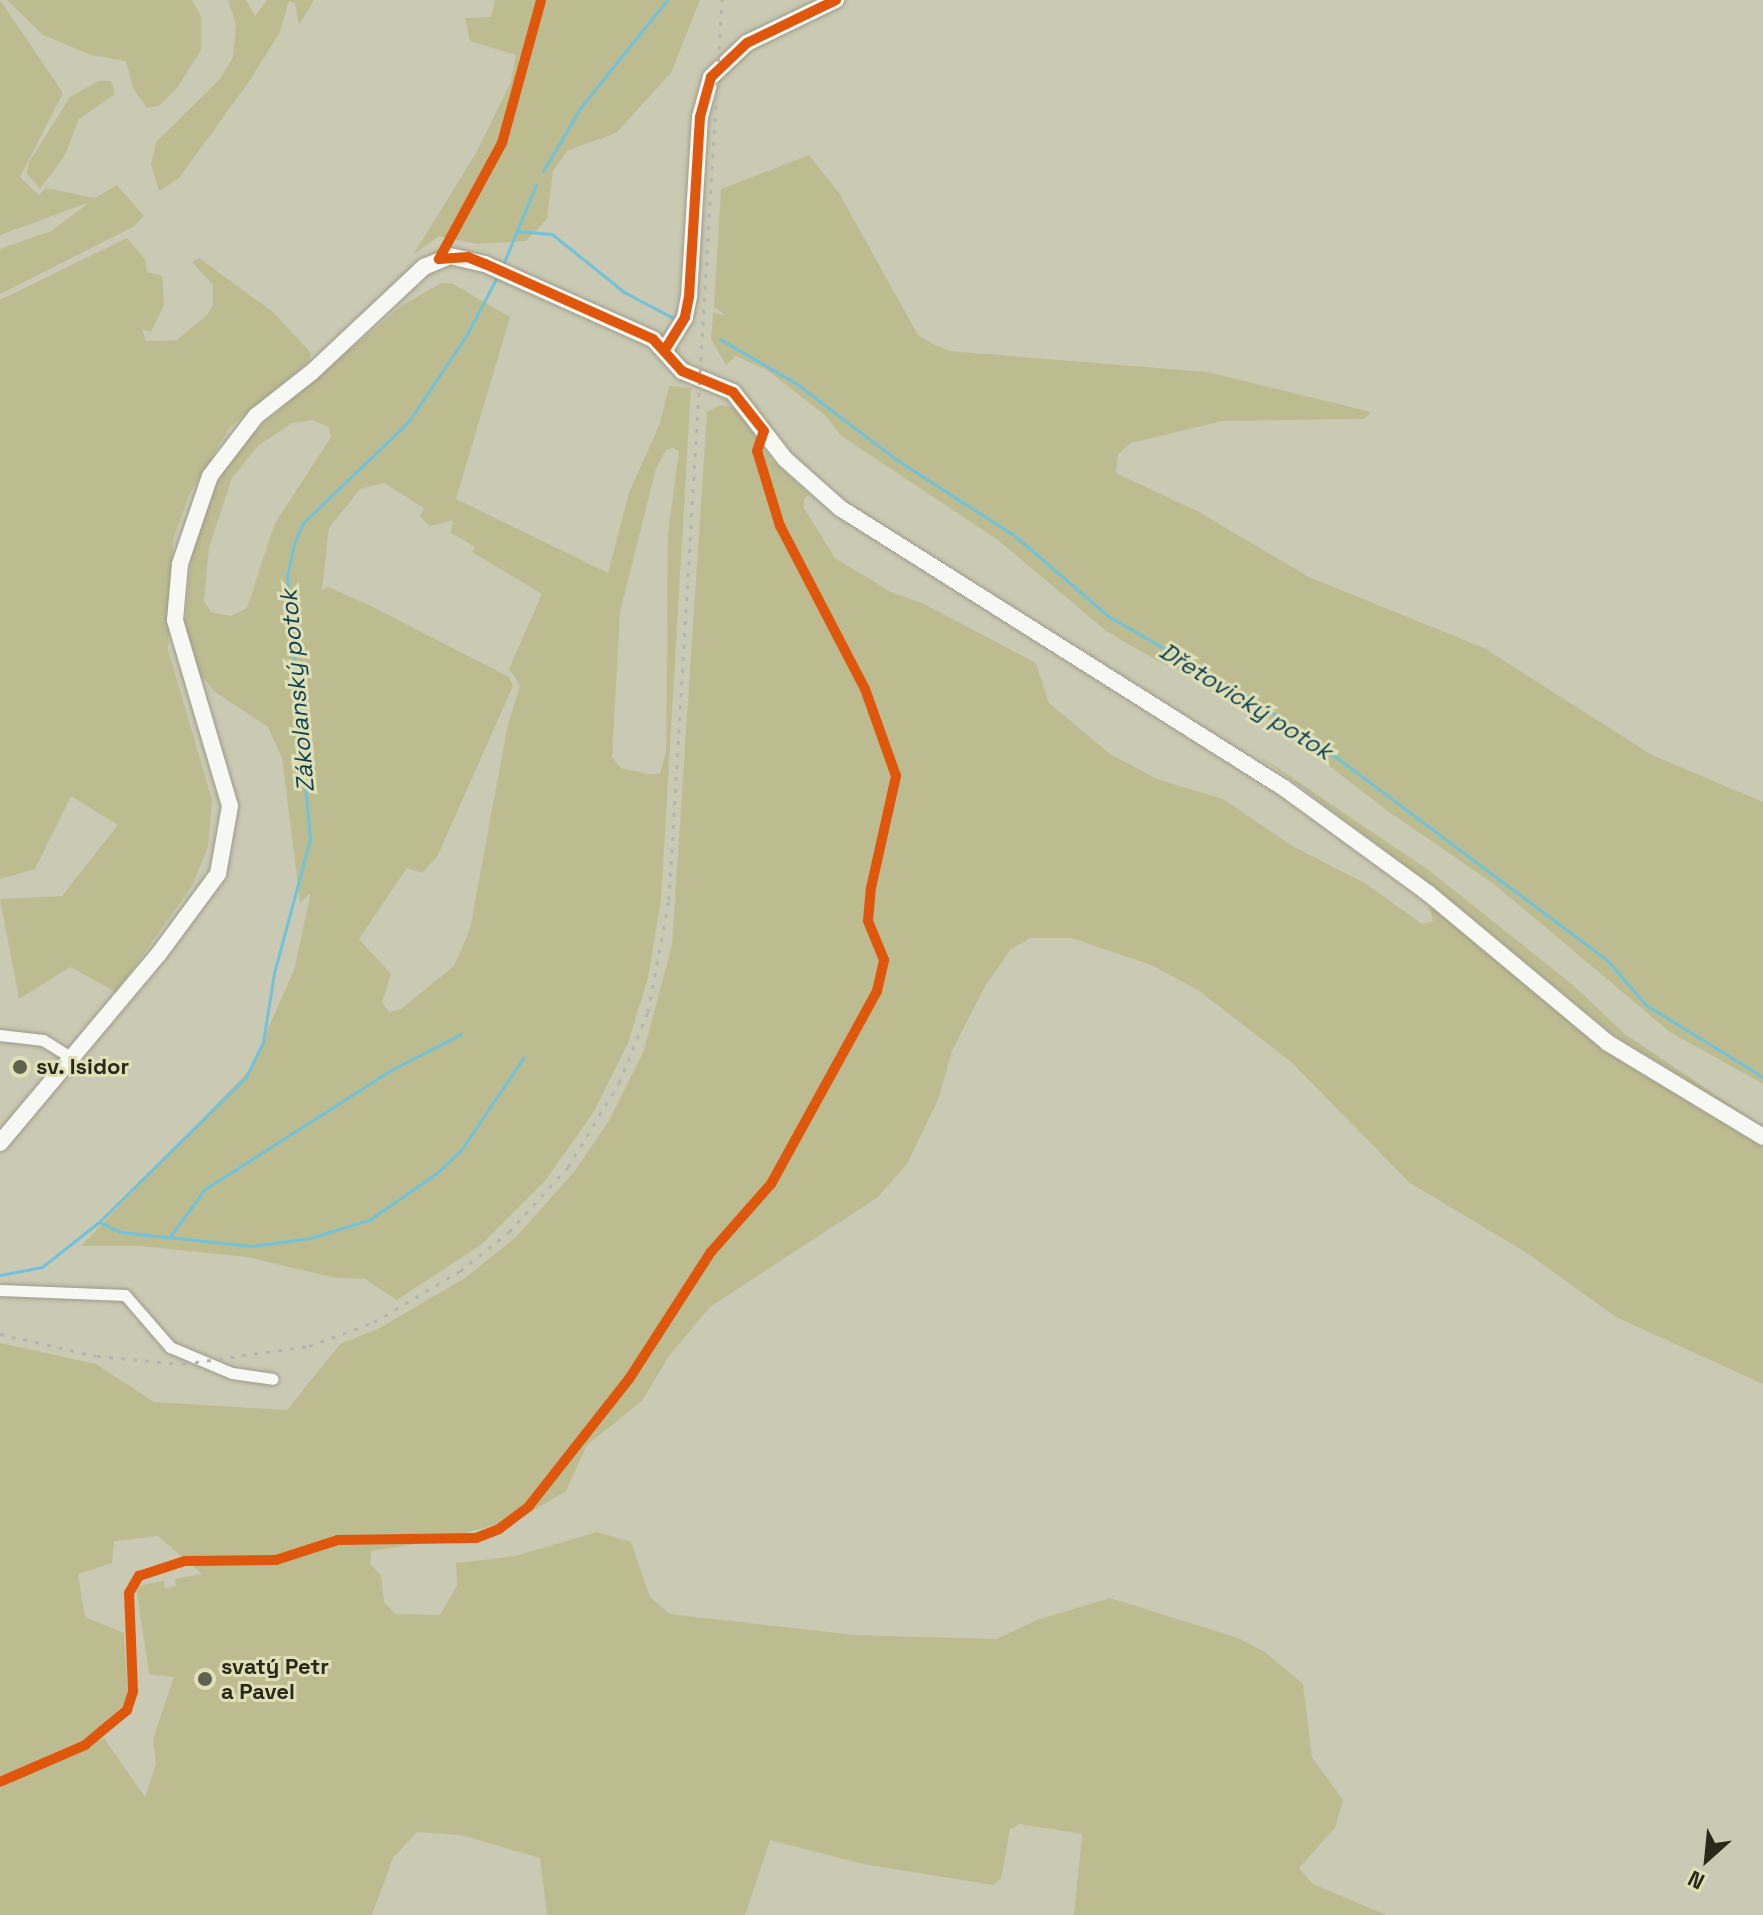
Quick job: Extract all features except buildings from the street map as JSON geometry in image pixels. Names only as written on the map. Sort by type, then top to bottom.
[{"type":"main road","points":[[666,348],[680,328],[689,297],[700,117],[711,77],[747,43],[836,0]]},
{"type":"main road","points":[[0,1143],[202,899],[218,874],[228,835],[228,793],[175,620],[188,531],[210,476],[242,430],[424,267],[450,256],[488,265],[666,348],[682,371],[733,392],[785,459],[840,508],[1284,788],[1428,893],[1608,1043],[1763,1137]]},
{"type":"street","points":[[0,1035],[43,1040],[70,1057]]},
{"type":"street","points":[[0,1290],[125,1295],[170,1347],[232,1373],[273,1379]]},
{"type":"shaded area","points":[[0,0],[63,93],[20,177],[39,195],[46,188],[95,198],[117,185],[144,216],[133,227],[0,294],[0,249],[51,231],[90,202],[0,235]]},
{"type":"shaded area","points":[[7,0],[192,0],[201,16],[201,50],[177,88],[159,106],[147,108],[133,88],[126,61],[91,55],[43,35]]},
{"type":"shaded area","points":[[228,0],[246,0],[255,16],[267,0],[314,0],[299,25],[295,3],[289,1],[279,34],[248,83],[179,178],[159,191],[151,164],[156,142],[219,80],[233,57],[236,25]]},
{"type":"shaded area","points":[[495,0],[700,0],[671,73],[616,133],[567,151],[553,171],[547,219],[526,241],[477,244],[439,236],[413,255],[476,153],[511,82],[516,55],[470,41],[465,18],[491,17]]},
{"type":"shaded area","points":[[98,81],[111,81],[115,94],[79,119],[65,155],[40,189],[27,174],[29,162],[70,97]]},
{"type":"shaded area","points":[[809,155],[839,193],[918,335],[935,345],[950,351],[1207,372],[1371,412],[1364,419],[1223,421],[1131,443],[1118,454],[1116,473],[1199,512],[1309,577],[1484,648],[1652,755],[1763,802],[1763,1084],[1670,1032],[1495,885],[1385,809],[1238,695],[1158,661],[1106,631],[998,540],[840,435],[826,416],[767,370],[736,356],[726,365],[711,339],[713,313],[725,315],[714,307],[721,189]]},
{"type":"shaded area","points":[[127,238],[145,259],[147,272],[162,276],[164,305],[151,332],[142,329],[146,341],[177,340],[207,315],[213,305],[213,285],[192,262],[199,258],[274,313],[311,353],[308,362],[230,427],[189,495],[173,541],[168,649],[212,800],[208,847],[192,886],[116,992],[70,967],[19,999],[0,899],[62,896],[118,825],[71,796],[35,869],[0,879],[0,300]]},
{"type":"shaded area","points":[[441,283],[453,284],[510,317],[456,499],[608,573],[629,493],[660,423],[669,386],[691,388],[661,900],[648,978],[628,1043],[593,1113],[545,1181],[482,1244],[397,1300],[365,1279],[336,1278],[247,1257],[140,1246],[81,1246],[250,1069],[294,970],[311,893],[300,902],[282,758],[268,727],[215,692],[199,673],[185,627],[192,550],[209,500],[229,461],[252,434],[401,306]],"holes":[[[312,420],[329,427],[331,437],[275,523],[247,608],[231,616],[211,612],[204,601],[209,547],[232,478],[258,446],[292,423]],[[673,448],[679,451],[668,533],[666,751],[660,774],[648,774],[621,768],[612,757],[620,612],[656,469],[666,450]],[[384,483],[424,508],[420,516],[430,526],[453,520],[451,533],[475,547],[472,552],[542,594],[509,669],[520,685],[507,728],[470,929],[454,966],[401,1009],[389,1012],[382,1002],[391,974],[359,939],[407,868],[422,873],[437,857],[513,686],[509,677],[369,605],[328,587],[322,590],[329,528],[360,489]]]},
{"type":"shaded area","points":[[720,405],[732,407],[743,417],[771,459],[809,495],[804,498],[804,508],[835,558],[891,592],[922,603],[1036,663],[1049,703],[1110,754],[1157,779],[1223,799],[1294,847],[1365,883],[1422,924],[1433,921],[1430,908],[1437,910],[1603,1050],[1763,1147],[1763,1384],[1616,1317],[1527,1253],[1410,1183],[1291,1062],[1198,990],[1151,965],[1072,938],[1030,938],[1010,950],[984,988],[952,1051],[938,1100],[907,1164],[878,1197],[710,1307],[669,1356],[642,1401],[587,1445],[566,1491],[521,1518],[435,1541],[371,1551],[370,1564],[381,1575],[384,1602],[395,1614],[440,1615],[457,1585],[456,1563],[516,1556],[597,1532],[631,1542],[650,1597],[670,1614],[855,1635],[997,1639],[1037,1620],[1110,1598],[1238,1638],[1265,1652],[1303,1684],[1312,1757],[1343,1800],[1335,1828],[1299,1868],[1313,1884],[1386,1915],[1074,1915],[1082,1834],[1020,1824],[1010,1829],[1001,1879],[993,1885],[863,1864],[770,1840],[745,1915],[547,1915],[540,1858],[461,1835],[417,1832],[393,1858],[372,1915],[0,1915],[0,1788],[104,1738],[145,1797],[156,1764],[153,1739],[174,1677],[149,1674],[136,1586],[164,1581],[165,1588],[176,1586],[175,1579],[202,1574],[158,1536],[114,1541],[112,1563],[78,1574],[85,1617],[124,1633],[128,1700],[97,1733],[0,1777],[0,1343],[96,1364],[154,1402],[287,1410],[340,1344],[378,1329],[465,1278],[515,1238],[574,1172],[608,1122],[644,1050],[672,945],[707,412]]},
{"type":"shaded area","points":[[1258,755],[1430,871],[1573,985],[1625,1034],[1763,1127],[1614,1035],[1433,886]]},
{"type":"waterway","name":"Zákolanský potok","points":[[543,171],[581,107],[667,0]]},
{"type":"waterway","name":"Zákolanský potok","points":[[502,267],[536,185]]},
{"type":"waterway","name":"Dřetovický potok","points":[[518,231],[552,234],[624,292],[675,319]]},
{"type":"waterway","name":"Zákolanský potok","points":[[0,1275],[42,1267],[99,1222],[246,1077],[263,1042],[274,973],[310,840],[287,577],[294,544],[303,523],[409,421],[466,336],[497,277]]},
{"type":"waterway","name":"Dřetovický potok","points":[[720,339],[797,384],[894,458],[1015,536],[1108,616],[1252,699],[1337,758],[1607,960],[1646,1005],[1763,1077]]},
{"type":"waterway","points":[[171,1235],[205,1189],[391,1070],[461,1034]]},
{"type":"waterway","points":[[99,1222],[120,1232],[252,1246],[310,1238],[369,1220],[437,1173],[461,1150],[524,1057]]},
{"type":"railway","points":[[0,1334],[97,1356],[183,1364],[309,1346],[374,1322],[460,1271],[509,1232],[568,1167],[619,1083],[648,1012],[669,900],[722,0]]},
{"type":"cycle path","points":[[439,259],[502,143],[541,0]]},
{"type":"cycle path","points":[[666,348],[685,317],[689,297],[700,117],[711,77],[747,43],[836,0]]},
{"type":"cycle path","points":[[0,1782],[85,1745],[127,1710],[133,1691],[129,1593],[139,1576],[185,1561],[276,1560],[338,1540],[476,1538],[499,1529],[529,1506],[629,1379],[711,1252],[771,1184],[877,991],[884,960],[868,921],[871,888],[896,776],[865,689],[780,526],[757,451],[764,431],[733,392],[682,371],[653,339],[468,257],[439,259]]},
{"type":"place","name":"sv. Isidor","points":[[20,1067]]},
{"type":"place","name":"svatý Petr a Pavel","points":[[205,1679]]}]
